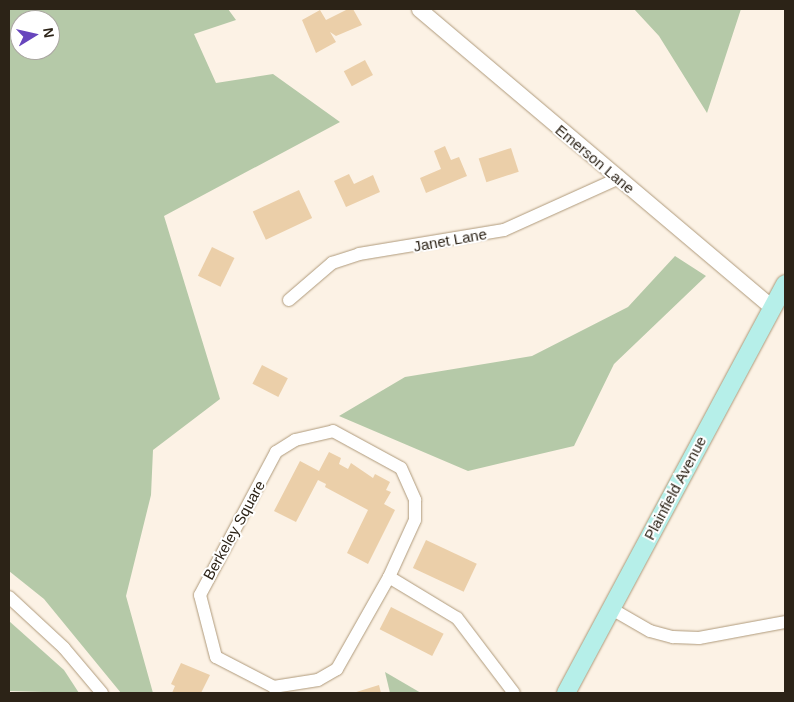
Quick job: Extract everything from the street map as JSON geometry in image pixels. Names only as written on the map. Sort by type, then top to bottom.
[{"type":"main road","name":"Plainfield Avenue","points":[[566,693],[785,284]]},
{"type":"street","name":"Emerson Lane","points":[[419,9],[617,179],[772,307]]},
{"type":"street","name":"Janet Lane","points":[[289,300],[332,263],[359,254],[504,230],[617,179]]},
{"type":"street","name":"Berkeley Square","points":[[333,431],[401,468],[415,500],[415,520],[389,577],[338,669],[318,680],[274,687],[216,657],[211,646],[201,606],[203,585],[276,452],[295,440],[333,431]]},
{"type":"street","points":[[389,577],[457,618],[514,693]]},
{"type":"street","points":[[9,597],[64,648],[102,693]]},
{"type":"street","points":[[610,608],[650,631],[672,637],[699,638],[785,622]]},
{"type":"green space","points":[[9,9],[228,9],[236,20],[194,34],[216,83],[273,74],[340,122],[164,216],[220,399],[153,450],[151,495],[126,596],[153,693],[121,693],[44,599],[9,571]]},
{"type":"green space","points":[[634,9],[741,9],[707,113],[659,36]]},
{"type":"green space","points":[[675,256],[706,276],[614,364],[574,446],[468,471],[339,416],[405,377],[532,356],[628,307]]},
{"type":"green space","points":[[9,621],[64,670],[79,693],[9,691]]},
{"type":"green space","points":[[385,672],[421,693],[390,693]]},
{"type":"building","points":[[348,9],[353,9],[362,25],[336,36],[330,32],[336,42],[316,53],[302,20],[320,10],[326,20]]},
{"type":"building","points":[[365,60],[373,75],[352,86],[344,71]]},
{"type":"building","points":[[445,146],[451,160],[459,157],[467,176],[426,193],[420,178],[441,169],[434,151]]},
{"type":"building","points":[[511,148],[519,172],[486,182],[479,159]]},
{"type":"building","points":[[349,174],[354,184],[373,175],[380,192],[346,207],[334,181]]},
{"type":"building","points":[[299,190],[312,218],[266,240],[253,212]]},
{"type":"building","points":[[212,247],[234,258],[220,287],[198,276]]},
{"type":"building","points":[[262,365],[288,378],[278,397],[252,384]]},
{"type":"building","points":[[329,452],[341,458],[339,464],[348,469],[351,463],[373,478],[375,474],[390,482],[386,490],[391,492],[384,504],[395,510],[368,564],[347,553],[368,510],[325,487],[326,484],[318,480],[296,522],[274,511],[300,461],[319,471]]},
{"type":"building","points":[[426,540],[477,564],[464,592],[413,568]]},
{"type":"building","points":[[391,607],[444,634],[432,656],[380,629]]},
{"type":"building","points":[[181,663],[210,675],[201,693],[172,693],[175,686],[171,684]]},
{"type":"building","points":[[379,685],[381,693],[353,693]]}]
